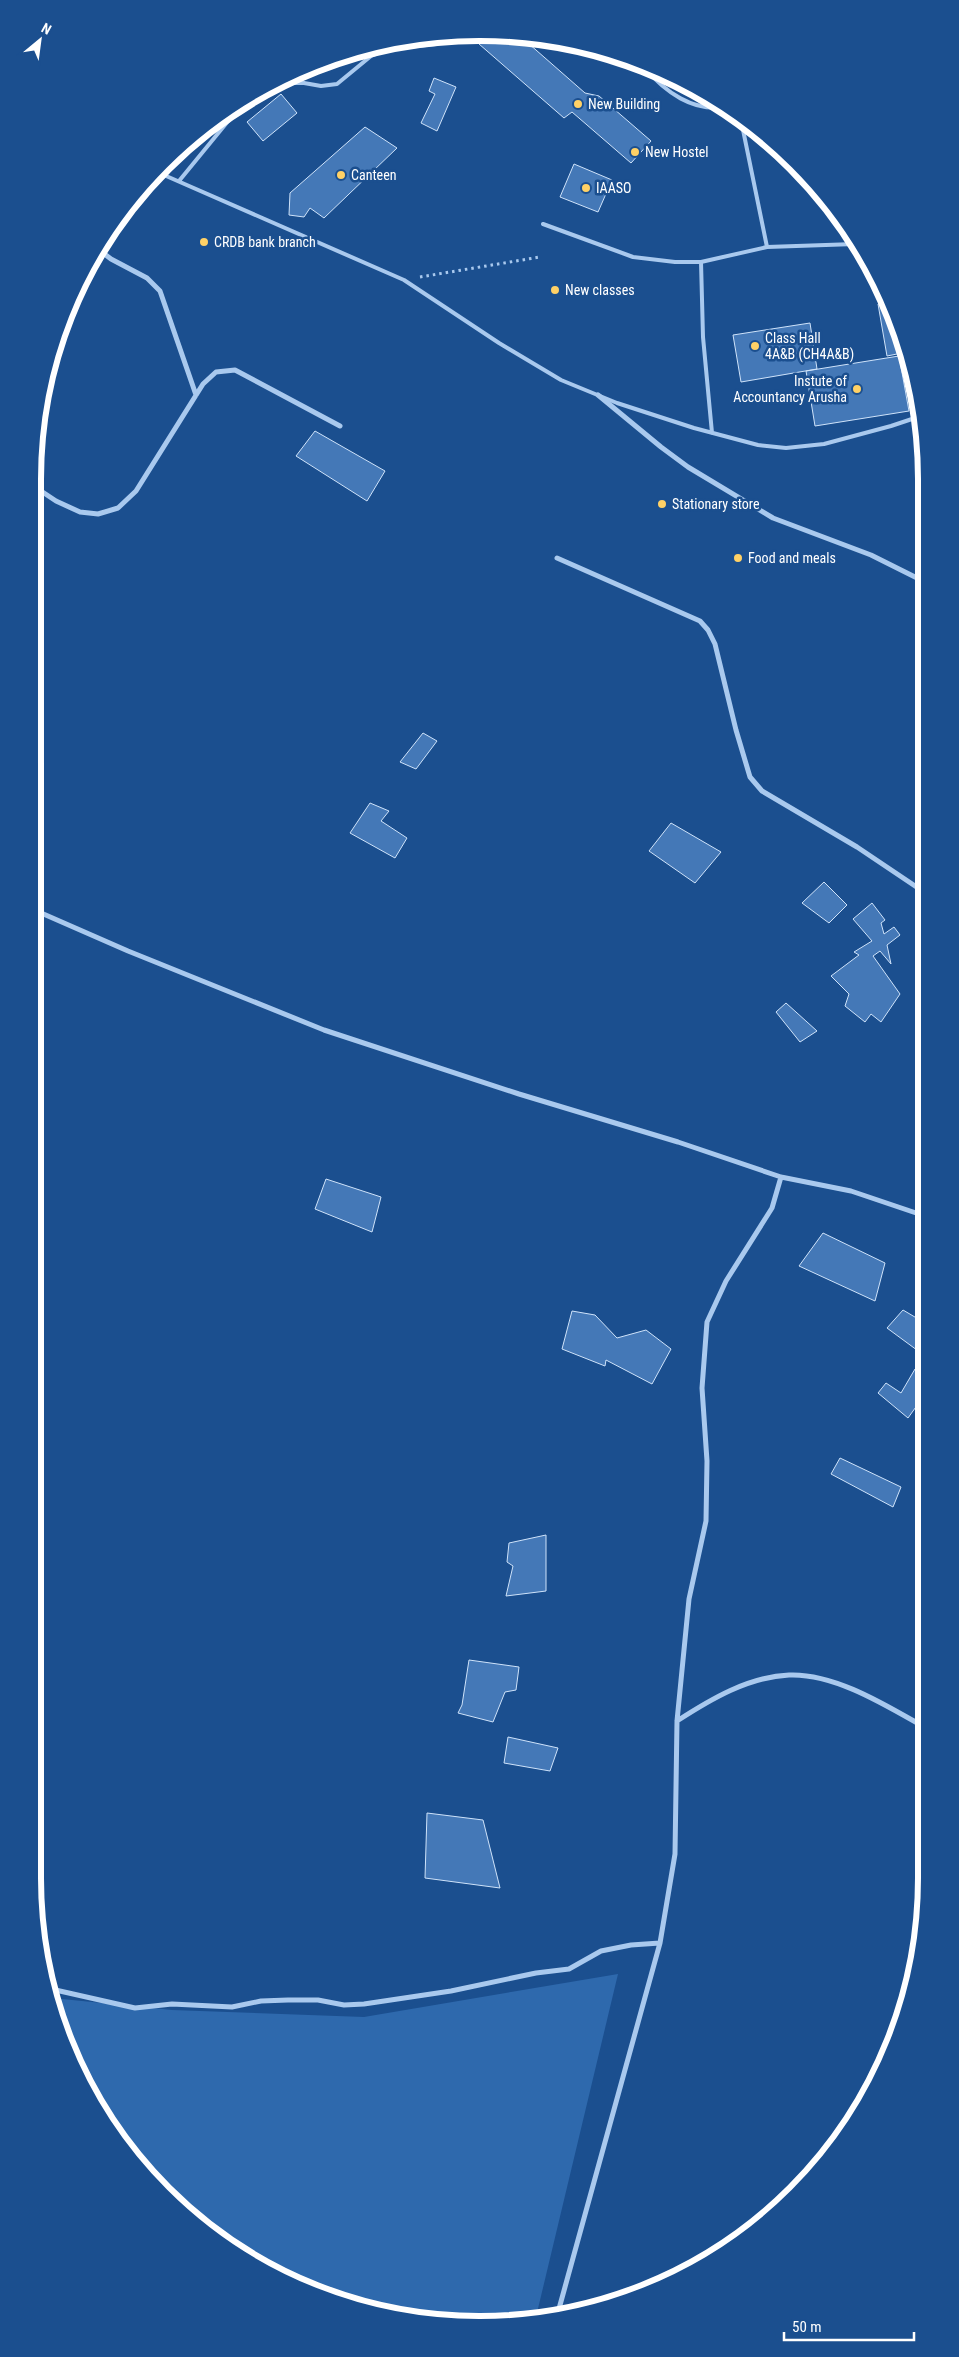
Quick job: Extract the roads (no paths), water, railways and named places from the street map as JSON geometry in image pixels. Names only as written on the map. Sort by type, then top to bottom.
[{"type":"street","points":[[104,254],[147,278],[160,291],[196,395]]},
{"type":"street","points":[[41,491],[56,501],[80,512],[98,514],[118,508],[136,491],[196,395],[216,372],[235,370],[340,426]]},
{"type":"street","points":[[598,395],[682,462],[773,518],[870,556],[918,579]]},
{"type":"street","points":[[557,558],[700,621],[708,630],[715,644],[736,730],[750,777],[762,791],[857,847],[918,888]]},
{"type":"street","points":[[41,913],[128,951],[324,1030],[519,1094],[678,1142],[781,1178],[851,1191],[918,1214]]},
{"type":"street","points":[[559,2308],[660,1944],[675,1854],[677,1720],[689,1600],[706,1521],[707,1460],[702,1388],[707,1322],[726,1281],[772,1208],[781,1178]]},
{"type":"street","points":[[677,1720],[711,1699],[744,1684],[789,1675],[827,1681],[848,1687],[918,1724]]},
{"type":"street","points":[[56,1990],[135,2008],[172,2004],[232,2007],[261,2001],[288,2000],[318,2000],[344,2005],[452,1990],[536,1973],[569,1969],[601,1951],[631,1945],[660,1944]]},
{"type":"lane","points":[[416,46],[436,44]]},
{"type":"lane","points":[[293,83],[322,86],[337,84],[378,53]]},
{"type":"lane","points":[[656,79],[673,95],[694,105],[708,106]]},
{"type":"lane","points":[[179,181],[229,120]]},
{"type":"lane","points":[[743,130],[766,247]]},
{"type":"lane","points":[[165,175],[404,280],[499,343],[561,380],[598,395],[712,433],[758,445],[786,448],[824,444],[913,419]]},
{"type":"lane","points":[[543,224],[633,257],[675,262],[701,262],[766,247],[849,244]]},
{"type":"lane","points":[[701,262],[703,338],[712,433]]},
{"type":"place","name":"New Building","points":[[578,104]]},
{"type":"place","name":"New Hostel","points":[[635,152]]},
{"type":"place","name":"Canteen","points":[[341,175]]},
{"type":"place","name":"IAASO","points":[[586,188]]},
{"type":"place","name":"CRDB bank branch","points":[[204,242]]},
{"type":"place","name":"New classes","points":[[555,290]]},
{"type":"place","name":"Class Hall 4A&B (CH4A&B)","points":[[755,346]]},
{"type":"place","name":"Instute of Accountancy Arusha","points":[[857,389]]},
{"type":"place","name":"Stationary store","points":[[662,504]]},
{"type":"place","name":"Food and meals","points":[[738,558]]}]
